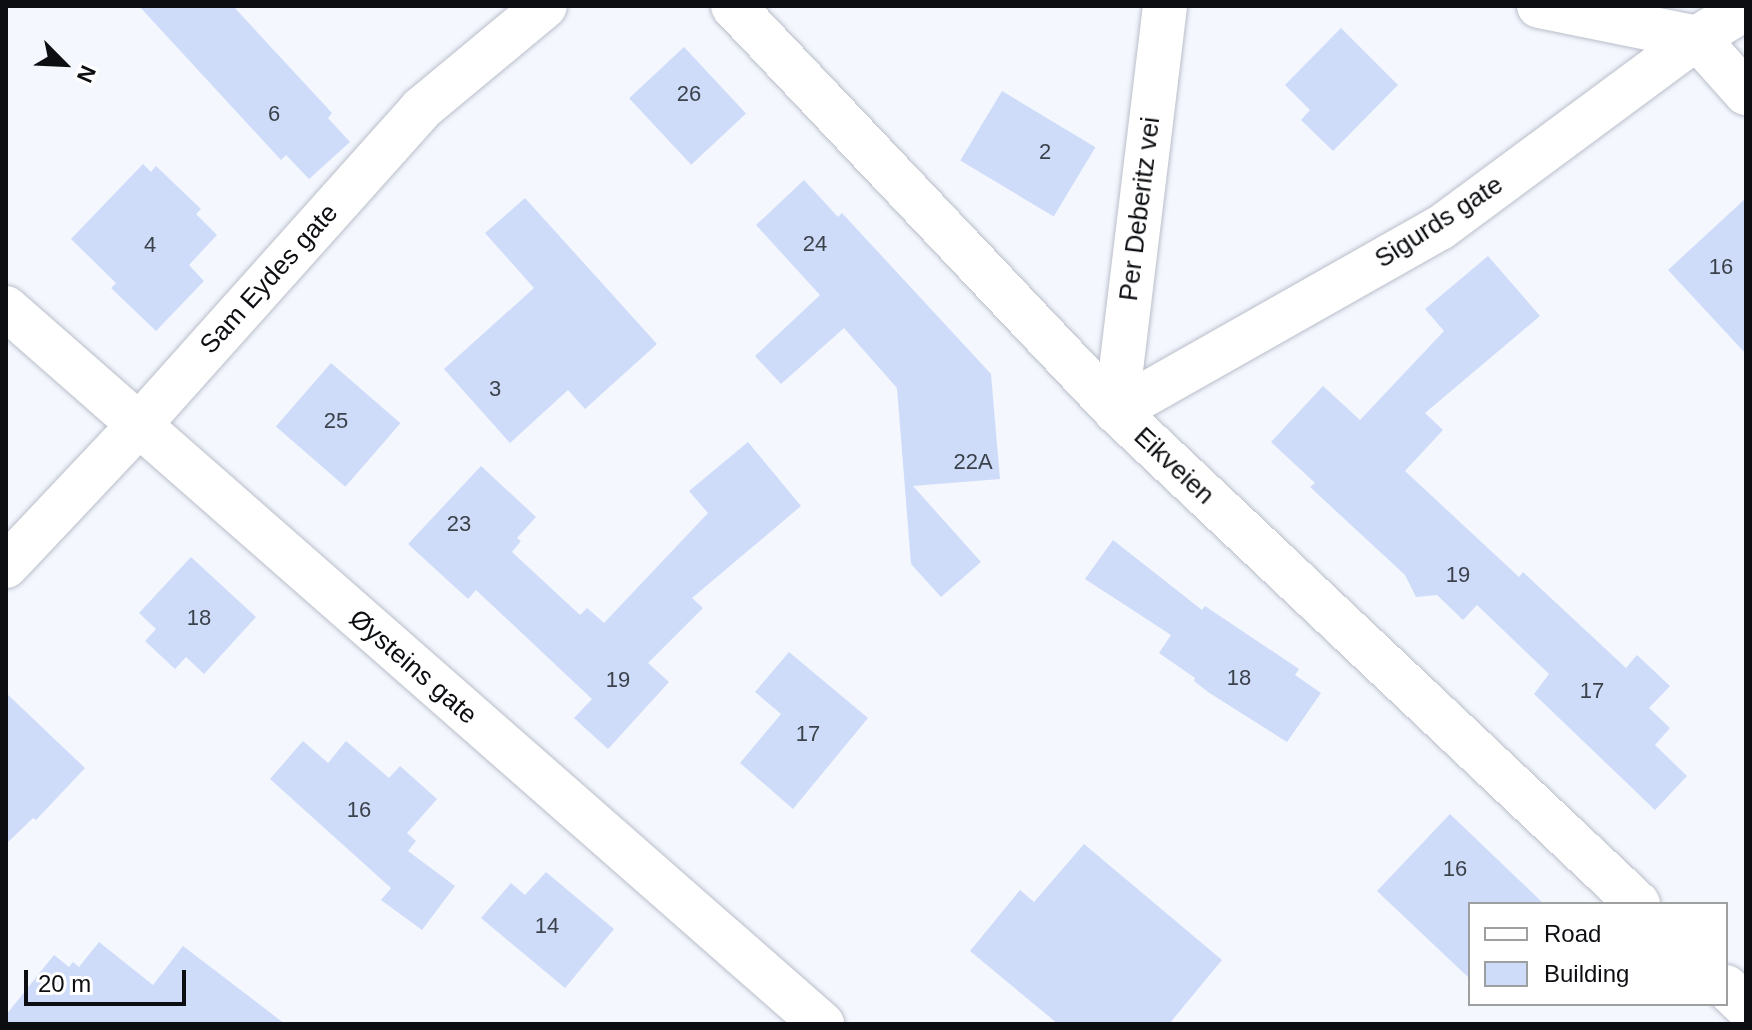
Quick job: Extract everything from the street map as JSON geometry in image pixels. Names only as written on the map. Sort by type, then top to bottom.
[{"type":"street","name":"Sam Eydes gate","points":[[6,566],[138,426],[421,109],[545,6]]},
{"type":"street","name":"Eikveien","points":[[733,6],[1116,411],[1636,902]]},
{"type":"street","name":"Per Deberitz vei","points":[[1116,411],[1165,6]]},
{"type":"street","points":[[1539,6],[1697,38],[1746,93]]},
{"type":"street","name":"Sigurds gate","points":[[1116,411],[1440,228],[1697,38],[1746,8]]},
{"type":"street","name":"Øysteins gate","points":[[6,308],[822,1024]]},
{"type":"street","points":[[1728,989],[1746,1006]]},
{"type":"building","points":[[139,6],[233,6],[332,113],[328,118],[350,142],[309,179],[286,155],[281,160]]},
{"type":"building","points":[[1341,28],[1398,85],[1333,151],[1301,120],[1310,110],[1285,85]]},
{"type":"building","points":[[684,47],[746,114],[691,165],[629,98]]},
{"type":"building","points":[[1002,91],[1095,147],[1054,217],[960,160]]},
{"type":"building","points":[[143,164],[151,172],[156,166],[201,209],[196,214],[217,235],[189,265],[204,281],[156,331],[111,288],[116,283],[71,239]]},
{"type":"building","points":[[804,180],[838,217],[842,213],[991,374],[1000,479],[913,486],[981,562],[941,597],[911,564],[897,388],[844,328],[781,384],[755,356],[820,295],[756,225]]},
{"type":"building","points":[[525,198],[657,344],[585,409],[568,390],[510,443],[444,369],[534,288],[485,233]]},
{"type":"building","points":[[1746,198],[1746,354],[1668,270]]},
{"type":"building","points":[[1488,256],[1540,316],[1425,413],[1443,430],[1405,471],[1519,577],[1523,572],[1626,668],[1637,655],[1670,686],[1649,708],[1670,728],[1655,745],[1687,776],[1655,810],[1534,694],[1549,674],[1477,605],[1463,620],[1437,595],[1416,597],[1405,575],[1310,487],[1315,483],[1271,442],[1323,386],[1360,420],[1444,331],[1425,309]]},
{"type":"building","points":[[331,363],[400,423],[345,487],[276,426]]},
{"type":"building","points":[[748,442],[801,506],[692,598],[703,608],[648,663],[669,682],[608,749],[574,718],[592,699],[476,590],[468,599],[408,544],[481,466],[536,517],[517,538],[521,541],[512,552],[580,615],[587,608],[604,623],[708,513],[689,491]]},
{"type":"building","points":[[1113,540],[1202,610],[1205,606],[1299,669],[1295,675],[1321,693],[1287,742],[1208,692],[1194,681],[1195,678],[1159,653],[1171,635],[1085,579]]},
{"type":"building","points":[[191,557],[256,617],[204,674],[186,657],[175,669],[145,641],[156,629],[139,613]]},
{"type":"building","points":[[789,652],[868,718],[793,809],[740,763],[781,714],[755,692]]},
{"type":"building","points":[[6,693],[85,768],[36,820],[33,818],[6,844]]},
{"type":"building","points":[[303,741],[328,763],[346,741],[389,778],[400,766],[437,799],[407,833],[416,841],[408,851],[455,886],[422,930],[381,900],[391,888],[270,779]]},
{"type":"building","points":[[1450,814],[1542,902],[1468,902],[1468,977],[1377,891]]},
{"type":"building","points":[[1084,844],[1222,960],[1169,1024],[1058,1024],[970,951],[1020,890],[1034,902]]},
{"type":"building","points":[[546,872],[614,929],[565,988],[481,918],[511,883],[525,895]]},
{"type":"building","points":[[99,942],[153,985],[183,946],[285,1024],[6,1024],[6,1015],[54,955],[69,967],[73,962],[79,967]]}]
